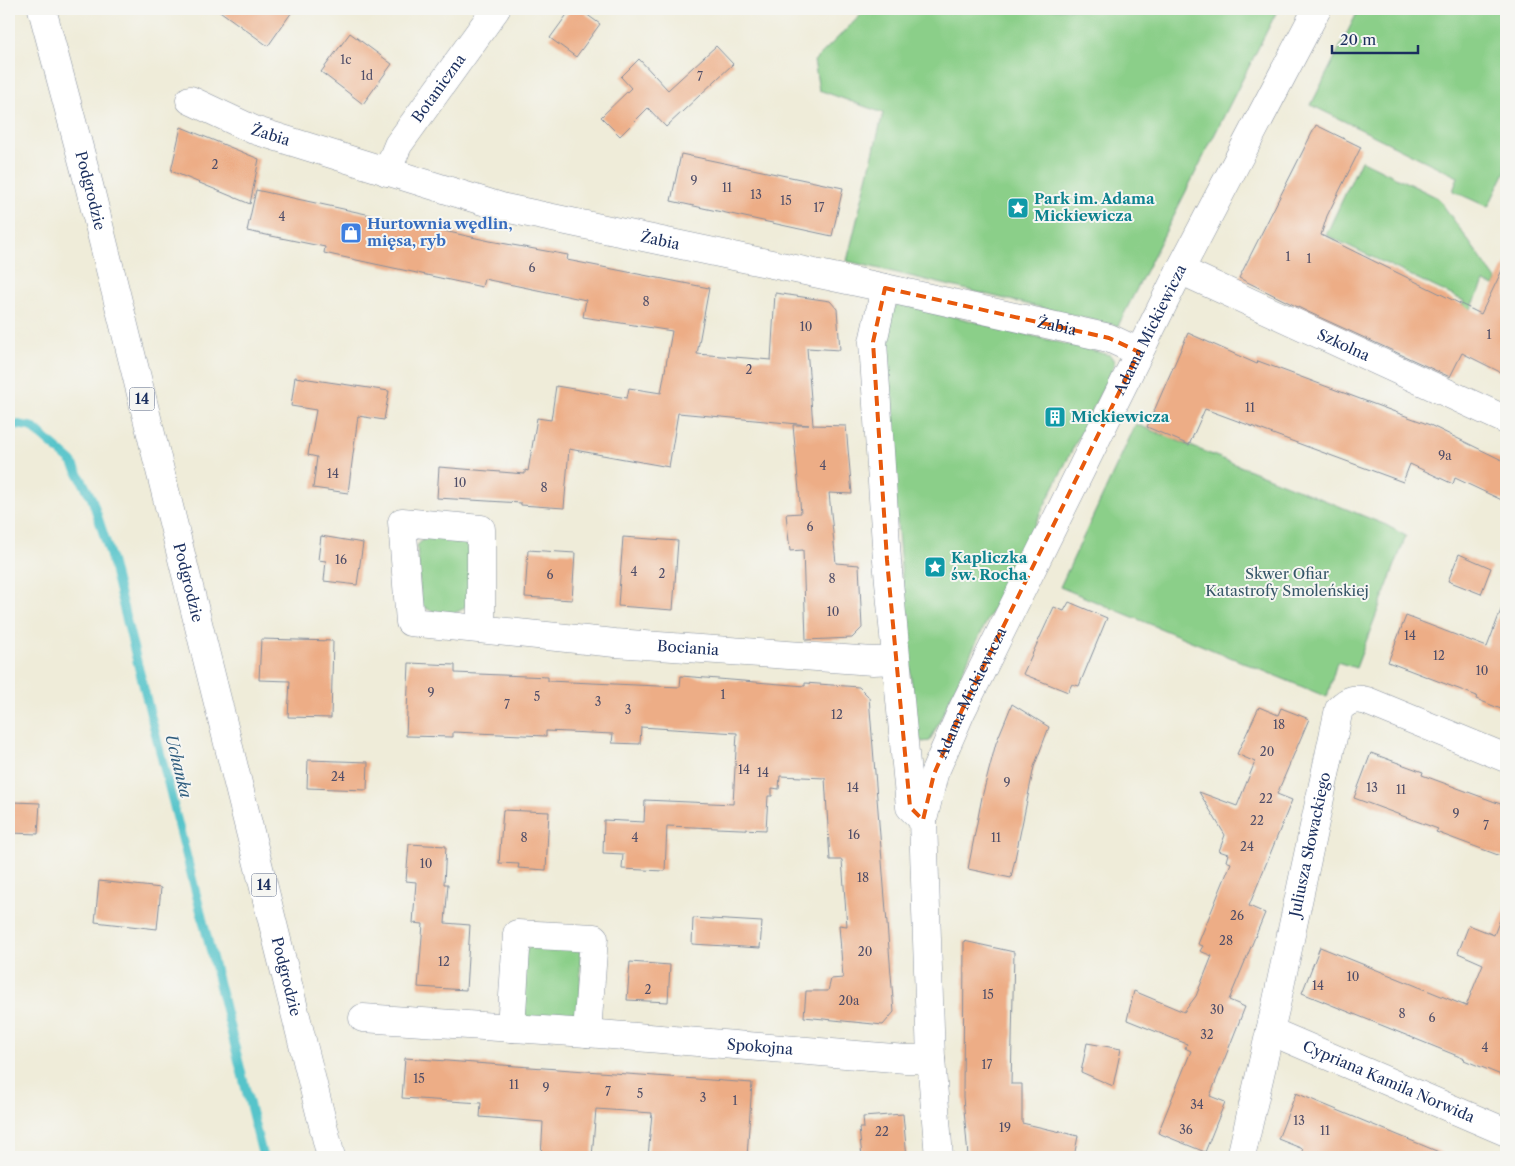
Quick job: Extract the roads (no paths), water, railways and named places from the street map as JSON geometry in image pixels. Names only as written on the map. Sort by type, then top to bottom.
[{"type":"street","name":"Podgrodzie","points":[[42,9],[89,185],[331,1157]]},
{"type":"street","name":"Botaniczna","points":[[387,172],[398,146],[496,9]]},
{"type":"street","name":"Adama Mickiewicza","points":[[938,1157],[931,1059],[923,820],[934,774],[962,710],[1180,270],[1317,9]]},
{"type":"street","name":"Żabia","points":[[190,100],[254,130],[504,208],[885,288],[1109,338],[1140,352]]},
{"type":"street","name":"Szkolna","points":[[1180,270],[1506,420]]},
{"type":"street","points":[[885,288],[873,342],[895,660],[910,807],[923,820]]},
{"type":"street","name":"Bociania","points":[[481,628],[481,529],[402,522],[410,622],[616,643],[873,661],[895,660]]},
{"type":"street","name":"Juliusza Słowackiego","points":[[1241,1157],[1339,709],[1345,702],[1355,698],[1367,701],[1506,758]]},
{"type":"street","points":[[512,1028],[517,934],[594,938],[587,1033]]},
{"type":"street","name":"Spokojna","points":[[363,1018],[587,1033],[906,1059],[931,1059]]},
{"type":"street","name":"Cypriana Kamila Norwida","points":[[1270,1031],[1506,1132]]},
{"type":"waterway","name":"Uchanka","points":[[9,423],[32,427],[72,462],[92,499],[109,551],[263,1157]]},
{"type":"place","name":"Park im. Adama Mickiewicza","points":[[1018,208]]},
{"type":"place","name":"Hurtownia wędlin, mięsa, ryb","points":[[351,233]]},
{"type":"place","name":"Mickiewicza","points":[[1055,417]]},
{"type":"place","name":"Kapliczka św. Rocha","points":[[935,567]]},
{"type":"park label","name":"Skwer Ofiar Katastrofy Smoleńskiej","points":[[1287,582]]}]
